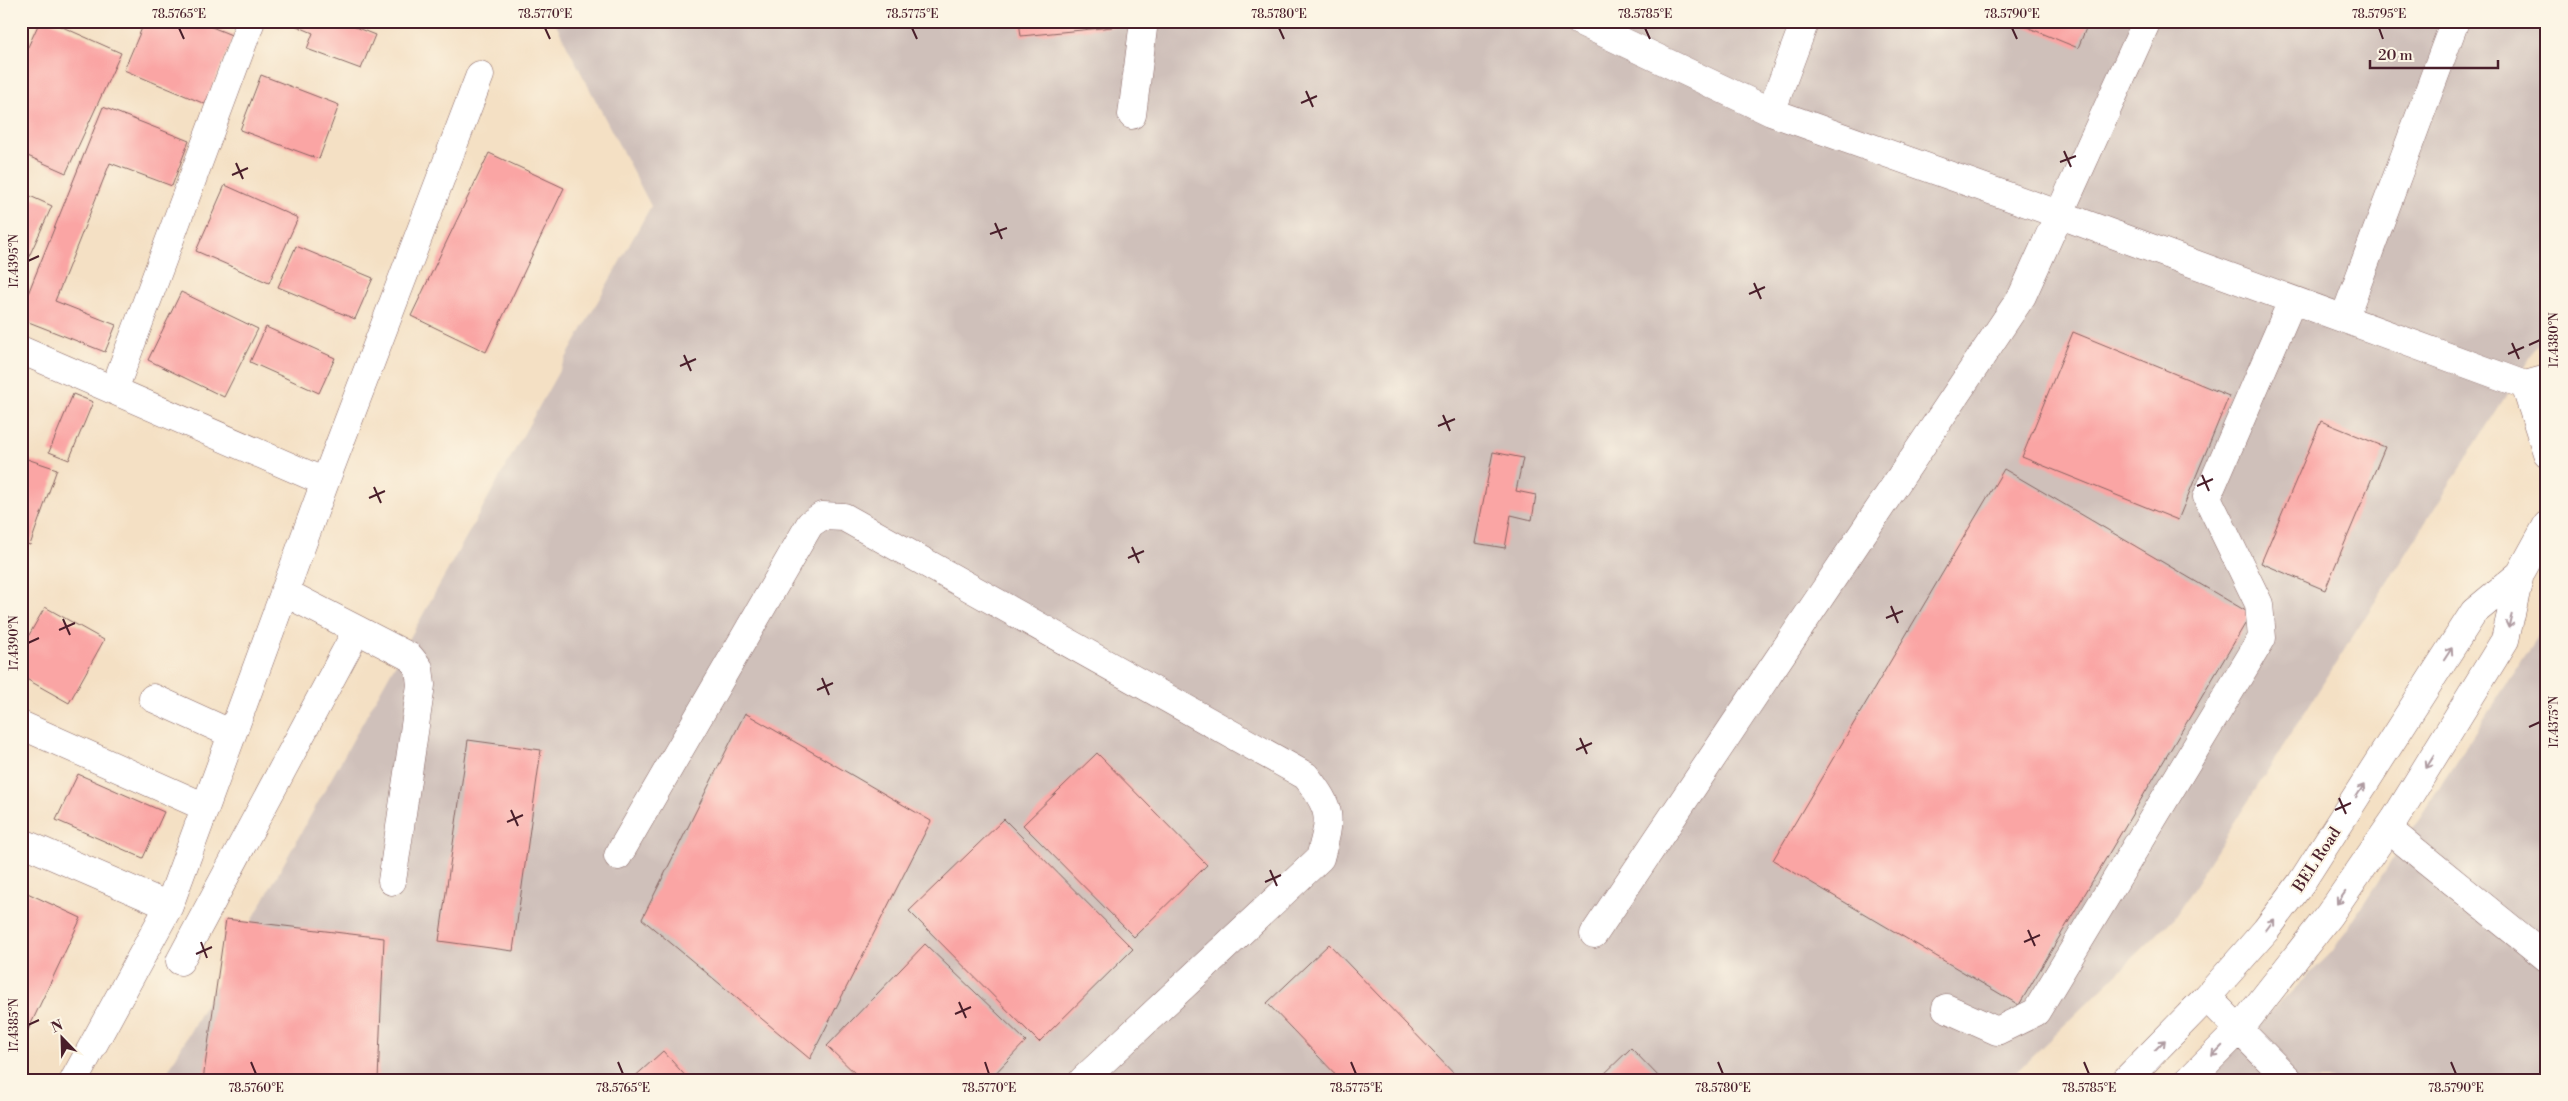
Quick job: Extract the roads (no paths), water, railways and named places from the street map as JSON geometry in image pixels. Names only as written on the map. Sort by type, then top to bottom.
[{"type":"street","points":[[114,390],[252,21]]},
{"type":"street","points":[[1132,115],[1144,21]]},
{"type":"street","points":[[1579,21],[1772,112],[2058,214],[2292,301],[2536,382],[2547,453]]},
{"type":"street","points":[[1772,112],[1805,21]]},
{"type":"street","points":[[1594,934],[2022,296],[2148,21]]},
{"type":"street","points":[[2344,319],[2456,21]]},
{"type":"street","points":[[74,1080],[169,906],[325,482],[480,75]]},
{"type":"street","points":[[1946,1008],[1996,1031],[2036,1012],[2262,638],[2259,604],[2207,496],[2292,301]]},
{"type":"street","points":[[21,350],[325,482]]},
{"type":"street","points":[[618,856],[810,524],[822,516],[844,517],[1306,776],[1321,795],[1329,822],[1320,858],[1083,1080]]},
{"type":"street","name":"BEL Road","points":[[2189,1080],[2239,1030],[2329,915],[2388,829],[2505,640],[2520,574],[2547,525]]},
{"type":"street","name":"BEL Road","points":[[2126,1080],[2207,997],[2266,930],[2301,883],[2474,612],[2520,574]]},
{"type":"street","points":[[284,592],[410,657],[418,668],[421,685],[392,881]]},
{"type":"street","points":[[180,960],[357,630]]},
{"type":"street","points":[[153,698],[232,734]]},
{"type":"street","points":[[21,725],[205,807]]},
{"type":"street","points":[[2388,829],[2547,958]]},
{"type":"street","points":[[21,842],[169,906]]},
{"type":"street","points":[[2207,997],[2289,1080]]}]
